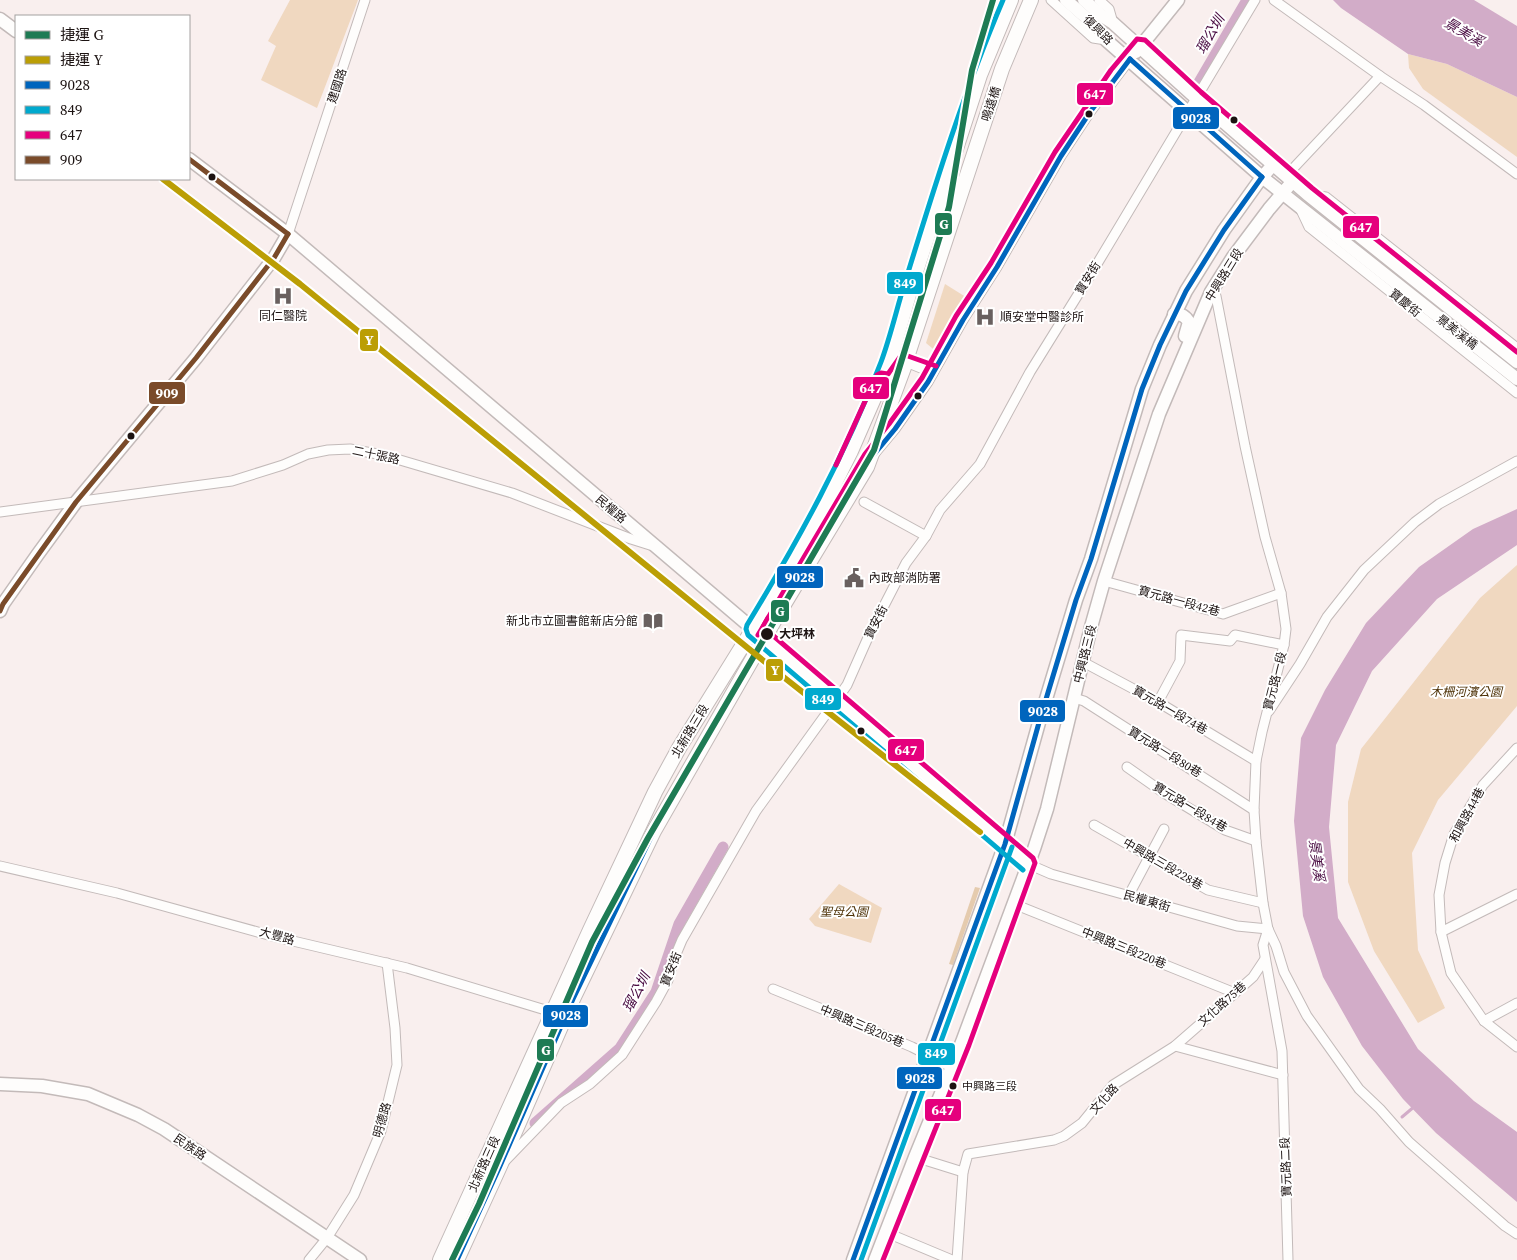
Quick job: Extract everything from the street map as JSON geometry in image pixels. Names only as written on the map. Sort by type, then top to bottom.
[{"type":"main road","name":"鳴遠橋","points":[[938,204],[980,75],[1011,0]]},
{"type":"main road","name":"鳴遠橋","points":[[955,210],[1002,69],[1031,0]]},
{"type":"main road","name":"北新路三段","points":[[440,1260],[552,1012],[655,792],[679,748],[803,546],[852,450],[882,380],[894,346],[938,204]]},
{"type":"main road","name":"北新路三段","points":[[456,1260],[500,1166],[573,999],[654,830],[871,458],[906,362],[955,210]]},
{"type":"street","name":"建國路","points":[[0,610],[76,502],[214,335],[274,258],[288,234],[365,0]]},
{"type":"street","points":[[1050,0],[1093,38],[1106,40]]},
{"type":"street","name":"復興路","points":[[1066,0],[1099,29],[1106,40],[1130,59]]},
{"type":"street","name":"復興路","points":[[1084,0],[1140,46]]},
{"type":"street","points":[[1099,0],[1109,9],[1114,23]]},
{"type":"street","points":[[871,458],[895,429],[928,382],[1061,156],[1090,112],[1178,0]]},
{"type":"street","name":"寶安街","points":[[500,1166],[561,1103],[590,1084],[622,1055],[656,1002],[668,980],[682,940],[756,811],[847,685],[870,633],[906,563],[926,536],[940,510],[980,464],[1030,372],[1255,0]]},
{"type":"street","points":[[1274,0],[1424,105],[1517,174]]},
{"type":"street","points":[[0,18],[15,30]]},
{"type":"street","points":[[1140,46],[1196,98],[1307,194],[1326,197],[1517,348]]},
{"type":"street","name":"寶慶街","points":[[1130,59],[1262,177],[1351,248]]},
{"type":"street","points":[[1289,178],[1380,76]]},
{"type":"street","name":"民權路","points":[[190,160],[288,234],[983,823],[1028,864]]},
{"type":"street","name":"中興路三段","points":[[853,1260],[1005,844],[1040,719],[1142,389],[1182,298],[1206,257],[1273,164]]},
{"type":"street","name":"中興路三段","points":[[876,1260],[885,1232],[962,1042],[1014,904],[1047,809],[1082,662],[1104,581],[1167,394],[1211,292],[1233,257],[1282,193],[1289,178]]},
{"type":"street","name":"景美溪橋","points":[[1307,194],[1517,362]]},
{"type":"street","name":"寶慶街","points":[[1299,207],[1309,227],[1517,393]]},
{"type":"street","name":"景美溪橋","points":[[1351,248],[1517,379]]},
{"type":"street","name":"寶元路一段","points":[[1211,292],[1216,296],[1245,446],[1265,537],[1281,593],[1286,629],[1284,645],[1256,761],[1254,810],[1263,904],[1268,929],[1263,946],[1282,1051],[1283,1075]]},
{"type":"street","points":[[1167,394],[1165,381],[1190,322],[1186,317],[1174,314]]},
{"type":"street","points":[[882,380],[891,383],[906,362],[932,373]]},
{"type":"street","name":"二十張路","points":[[0,512],[232,481],[283,465],[308,454],[328,450],[350,449],[383,455],[512,492],[631,539],[655,546]]},
{"type":"street","points":[[1266,717],[1327,618],[1364,570],[1415,522],[1439,504],[1517,461]]},
{"type":"street","points":[[864,502],[926,536]]},
{"type":"street","name":"寶元路一段42巷","points":[[1104,581],[1223,614],[1281,593]]},
{"type":"street","points":[[1158,702],[1180,661],[1181,635],[1230,641],[1235,635],[1284,645]]},
{"type":"street","name":"寶元路一段74巷","points":[[1082,662],[1158,702],[1256,761]]},
{"type":"street","name":"寶元路一段80巷","points":[[1074,698],[1084,701],[1254,810]]},
{"type":"street","name":"和興路44巷","points":[[1517,748],[1483,785],[1454,834],[1445,862],[1439,895],[1441,932],[1452,973],[1484,1021],[1517,1047]]},
{"type":"street","name":"寶元路一段84巷","points":[[1127,767],[1164,793],[1225,830],[1256,841]]},
{"type":"street","name":"中興路三段228巷","points":[[1094,825],[1208,890],[1263,904]]},
{"type":"street","points":[[1130,897],[1131,891],[1164,829]]},
{"type":"street","name":"民權東街","points":[[1028,864],[1050,874],[1237,926],[1268,929]]},
{"type":"street","name":"大豐路","points":[[0,866],[117,893],[272,936],[387,963],[552,1012]]},
{"type":"street","points":[[1441,932],[1517,894]]},
{"type":"street","name":"中興路三段220巷","points":[[1014,904],[1235,993]]},
{"type":"street","points":[[1268,929],[1276,946],[1284,972],[1308,1016],[1359,1089],[1380,1108],[1409,1142],[1505,1226],[1517,1234]]},
{"type":"street","name":"文化路75巷","points":[[1175,1046],[1253,977],[1265,959]]},
{"type":"street","name":"明德路","points":[[309,1260],[327,1238],[354,1195],[380,1131],[397,1065],[395,1028],[387,963]]},
{"type":"street","name":"中興路三段205巷","points":[[772,989],[912,1047],[951,1067]]},
{"type":"street","points":[[1484,1021],[1517,1003]]},
{"type":"street","points":[[1175,1046],[1283,1075]]},
{"type":"street","name":"文化路","points":[[958,1260],[963,1172],[968,1154],[1054,1140],[1064,1136],[1082,1123],[1113,1086],[1175,1046]]},
{"type":"street","name":"寶元路二段","points":[[1283,1075],[1288,1260]]},
{"type":"street","name":"民族路","points":[[0,1084],[42,1086],[88,1094],[138,1115],[164,1129],[360,1260]]},
{"type":"street","points":[[915,1157],[963,1172]]},
{"type":"street","points":[[885,1232],[952,1260]]},
{"type":"green space","points":[[290,0],[358,0],[317,108],[261,80],[276,46],[268,41]]},
{"type":"green space","points":[[1408,54],[1447,64],[1517,97],[1517,157],[1423,89],[1409,68]]},
{"type":"green space","points":[[945,284],[969,299],[938,353],[926,343]]},
{"type":"green space","name":"木柵河濱公園","points":[[1517,565],[1517,706],[1438,800],[1412,853],[1418,950],[1445,1008],[1418,1023],[1374,951],[1348,882],[1348,802],[1361,749],[1480,598]]},
{"type":"green space","name":"聖母公園","points":[[839,884],[882,908],[871,943],[815,926],[809,919]]},
{"type":"shaded area","points":[[975,887],[980,888],[953,965],[949,964]]},
{"type":"water","name":"景美溪","points":[[1333,0],[1474,0],[1517,26],[1517,97],[1447,64],[1408,54],[1341,8]]},
{"type":"water","name":"景美溪","points":[[1517,509],[1517,545],[1437,599],[1372,671],[1336,745],[1329,827],[1338,918],[1418,1049],[1474,1101],[1517,1132],[1517,1202],[1436,1133],[1403,1099],[1362,1046],[1323,977],[1303,916],[1294,821],[1301,738],[1325,690],[1366,623],[1419,567],[1473,529]]},
{"type":"waterway","name":"瑠公圳","points":[[1198,84],[1247,0]]},
{"type":"waterway","name":"瑠公圳","points":[[535,1123],[620,1048],[656,992],[679,924],[723,847]]},
{"type":"waterway","points":[[1402,1117],[1415,1106]]},
{"type":"metro line","name":"G","points":[[452,1260],[479,1204],[592,942],[648,838],[874,450],[949,207],[972,70],[993,0]]},
{"type":"metro line","name":"Y","points":[[164,180],[300,284],[786,679],[980,832]]},
{"type":"transit line","name":"849","points":[[1003,0],[975,69],[951,138],[885,352],[837,463],[785,561],[746,629],[748,635],[1023,870]]},
{"type":"transit line","name":"647","points":[[758,635],[865,454],[922,378],[956,316],[991,263],[1055,152],[1111,70],[1137,39],[1145,40],[1201,92],[1312,188],[1517,352]]},
{"type":"transit line","name":"9028","points":[[1130,59],[1262,177]]},
{"type":"transit line","name":"9028","points":[[457,1260],[573,999],[654,831],[777,616],[871,458],[895,429],[928,382],[1061,156],[1090,112],[1130,59]]},
{"type":"transit line","name":"909","points":[[190,160],[288,234]]},
{"type":"transit line","name":"9028","points":[[853,1260],[1005,844],[1040,719],[1142,389],[1160,345],[1186,291],[1224,230],[1262,177]]},
{"type":"transit line","name":"909","points":[[0,611],[3,604],[76,502],[196,358],[274,258],[288,234]]},
{"type":"transit line","name":"647","points":[[836,465],[877,375],[881,373],[888,374],[900,357],[905,355],[936,366]]},
{"type":"transit line","name":"647","points":[[768,618],[763,627],[1033,858],[1035,863],[969,1045],[883,1260]]},
{"type":"transit line","name":"849","points":[[861,1260],[1012,847]]},
{"type":"place","name":"同仁醫院","points":[[283,296]]},
{"type":"place","name":"順安堂中醫診所","points":[[985,317]]},
{"type":"place","name":"內政部消防署","points":[[854,578]]},
{"type":"place","name":"新北市立圖書館新店分館","points":[[653,621]]},
{"type":"place","name":"大坪林","points":[[767,634]]},
{"type":"place","name":"中興路三段","points":[[953,1086]]}]
